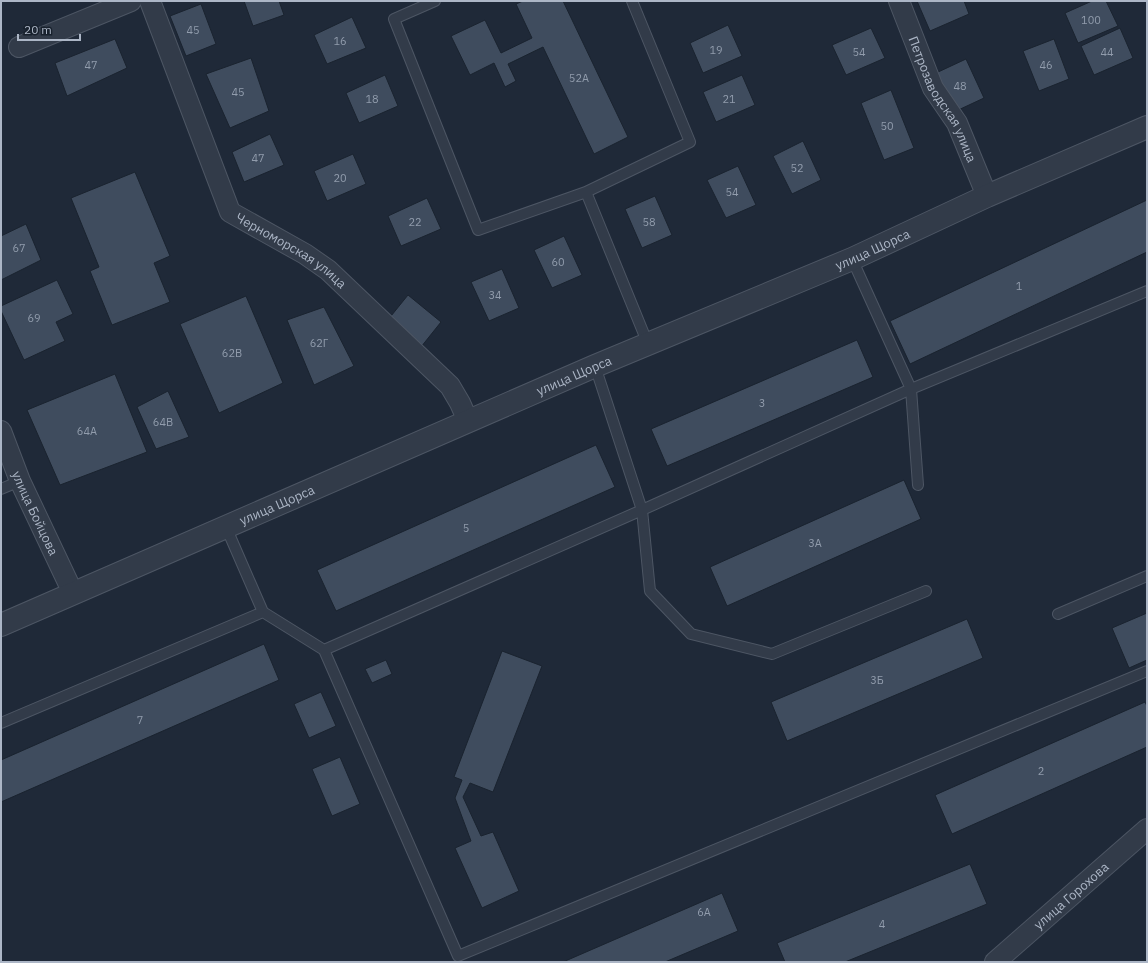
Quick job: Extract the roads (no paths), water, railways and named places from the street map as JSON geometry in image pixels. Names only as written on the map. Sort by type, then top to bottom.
[{"type":"street","points":[[19,47],[131,1]]},
{"type":"street","name":"Черноморская улица","points":[[150,1],[230,212],[305,254],[337,278],[450,386],[468,421]]},
{"type":"street","name":"Петрозаводская улица","points":[[899,1],[933,88],[957,123],[987,196]]},
{"type":"street","name":"улица Щорса","points":[[1,624],[595,366],[852,259],[987,196],[1147,127]]},
{"type":"street","name":"улица Бойцова","points":[[1,431],[20,481],[72,593]]},
{"type":"street","name":"улица Горохова","points":[[995,962],[1147,829]]},
{"type":"lane","points":[[436,1],[394,20],[478,230],[586,192],[690,142],[632,1]]},
{"type":"lane","points":[[586,192],[648,344]]},
{"type":"lane","points":[[852,259],[911,389],[918,485]]},
{"type":"lane","points":[[324,650],[642,510],[911,389],[1147,291]]},
{"type":"lane","points":[[595,366],[642,510],[650,591],[691,634],[772,654],[926,591]]},
{"type":"lane","points":[[1,489],[20,481]]},
{"type":"lane","points":[[226,527],[263,612],[324,650],[458,956],[1147,672]]},
{"type":"lane","points":[[1058,614],[1147,576]]},
{"type":"lane","points":[[1,722],[263,612]]}]
